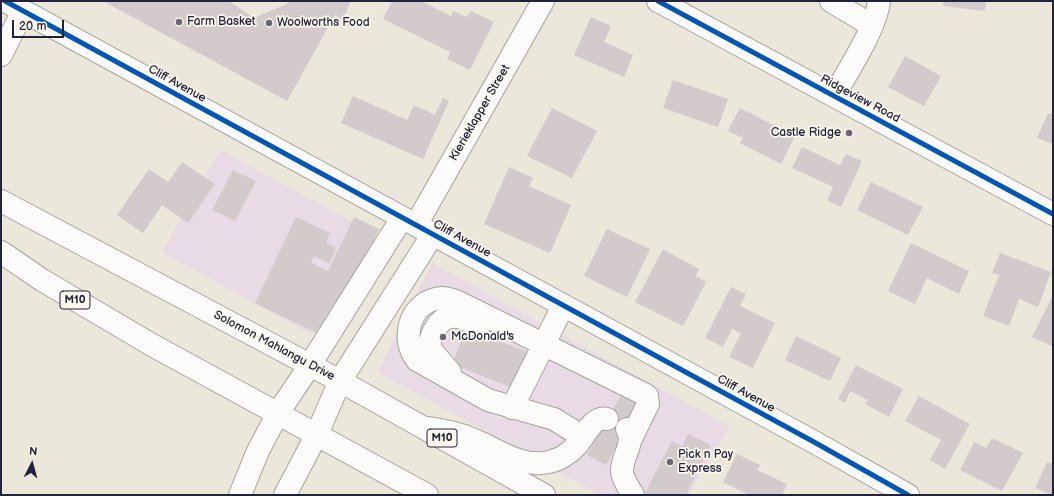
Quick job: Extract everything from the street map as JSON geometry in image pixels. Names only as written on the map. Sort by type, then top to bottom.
[{"type":"street","name":"Kierieklapper Street","points":[[284,495],[317,434],[340,381],[417,226],[543,1]]},
{"type":"street","name":"Ridgeview Road","points":[[658,1],[1053,214]]},
{"type":"street","points":[[831,1],[871,25]]},
{"type":"street","points":[[834,96],[878,11],[879,1]]},
{"type":"street","name":"Cliff Avenue","points":[[14,6],[908,495]]},
{"type":"street","points":[[3,48],[14,6]]},
{"type":"street","name":"Solomon Mahlangu Drive","points":[[1,201],[340,381],[544,495]]},
{"type":"street","name":"Kierieklapper Street","points":[[240,495],[258,451],[278,413],[310,365],[417,226]]},
{"type":"street","name":"M10","points":[[1,252],[49,284],[152,344],[426,495]]},
{"type":"street","points":[[512,408],[563,306]]},
{"type":"street","points":[[583,436],[554,419],[488,400],[458,385],[448,368],[430,349],[431,337],[438,325],[446,318],[454,316],[464,318],[503,338],[543,344],[647,396],[648,404],[629,435],[622,466],[622,472],[633,495]]},
{"type":"street","points":[[424,428],[464,436],[513,459],[533,464],[551,462],[566,455],[595,422],[599,419],[607,419]]},
{"type":"shaded area","points":[[220,150],[371,232],[312,335],[162,252]]},
{"type":"shaded area","points":[[432,263],[730,427],[688,495],[601,495],[378,372]]},
{"type":"building","points":[[103,1],[229,1],[254,18],[287,4],[288,1],[351,1],[342,20],[335,15],[287,101]]},
{"type":"building","points":[[392,1],[421,1],[451,16],[453,11],[467,17],[471,11],[494,22],[470,70],[447,59],[450,52],[383,19]]},
{"type":"building","points":[[944,1],[986,1],[985,11],[943,6]]},
{"type":"building","points":[[591,17],[611,26],[604,42],[633,55],[624,77],[574,55]]},
{"type":"building","points":[[905,56],[941,76],[924,106],[888,87]]},
{"type":"building","points":[[673,80],[728,99],[718,127],[663,108]]},
{"type":"building","points":[[353,96],[407,120],[414,105],[435,115],[443,98],[449,101],[423,159],[341,123]]},
{"type":"building","points":[[552,108],[597,131],[572,178],[527,156]]},
{"type":"building","points":[[740,108],[795,136],[781,164],[740,143],[743,138],[728,131]]},
{"type":"building","points":[[1048,113],[1053,115],[1053,144],[1037,138]]},
{"type":"building","points":[[802,147],[840,165],[846,154],[862,161],[841,207],[827,200],[833,187],[792,168]]},
{"type":"building","points":[[182,162],[215,184],[188,223],[162,205],[143,233],[117,215],[149,169],[168,182]]},
{"type":"building","points":[[509,167],[533,178],[529,186],[571,205],[550,253],[484,224]]},
{"type":"building","points":[[233,170],[256,181],[235,221],[212,210]]},
{"type":"building","points":[[871,182],[923,207],[908,235],[857,210]]},
{"type":"building","points":[[296,217],[330,233],[326,243],[336,248],[329,263],[314,256],[311,263],[328,271],[354,217],[379,229],[327,338],[255,303]]},
{"type":"building","points":[[607,229],[650,249],[627,297],[584,276]]},
{"type":"building","points":[[911,243],[969,271],[959,294],[927,278],[915,304],[888,291]]},
{"type":"building","points":[[663,249],[699,269],[696,276],[706,282],[683,326],[635,302]]},
{"type":"building","points":[[1000,253],[1051,272],[1038,307],[1019,299],[1009,326],[983,316],[999,275],[992,273]]},
{"type":"building","points":[[731,287],[746,294],[740,306],[775,323],[753,368],[729,357],[741,333],[732,329],[723,347],[705,338]]},
{"type":"building","points":[[1053,295],[1053,345],[1052,346],[1032,337]]},
{"type":"building","points":[[466,328],[537,356],[523,392],[452,364]]},
{"type":"building","points":[[796,336],[841,358],[830,381],[785,360]]},
{"type":"building","points":[[856,365],[903,389],[889,417],[865,404],[868,400],[850,391],[845,403],[838,399]]},
{"type":"building","points":[[625,388],[644,399],[606,465],[587,455]]},
{"type":"building","points":[[919,396],[970,424],[945,469],[930,460],[941,440],[905,421]]},
{"type":"building","points":[[688,434],[711,445],[686,495],[650,495],[645,493],[672,441],[682,446]]},
{"type":"building","points":[[992,438],[1023,453],[1002,491],[960,470],[974,442],[986,448]]},
{"type":"building","points":[[737,454],[760,465],[757,470],[787,484],[782,495],[749,495],[723,482]]},
{"type":"building","points":[[1047,462],[1053,464],[1053,495],[1035,488]]},
{"type":"cycle path","points":[[5,1],[814,442],[908,495]]},
{"type":"cycle path","points":[[658,1],[1053,214]]},
{"type":"place","name":"Farm Basket","points":[[179,22]]},
{"type":"place","name":"Woolworths Food","points":[[269,23]]},
{"type":"place","name":"Castle Ridge","points":[[849,133]]},
{"type":"place","name":"McDonald's","points":[[443,337]]},
{"type":"place","name":"Pick n Pay Express","points":[[670,462]]}]
